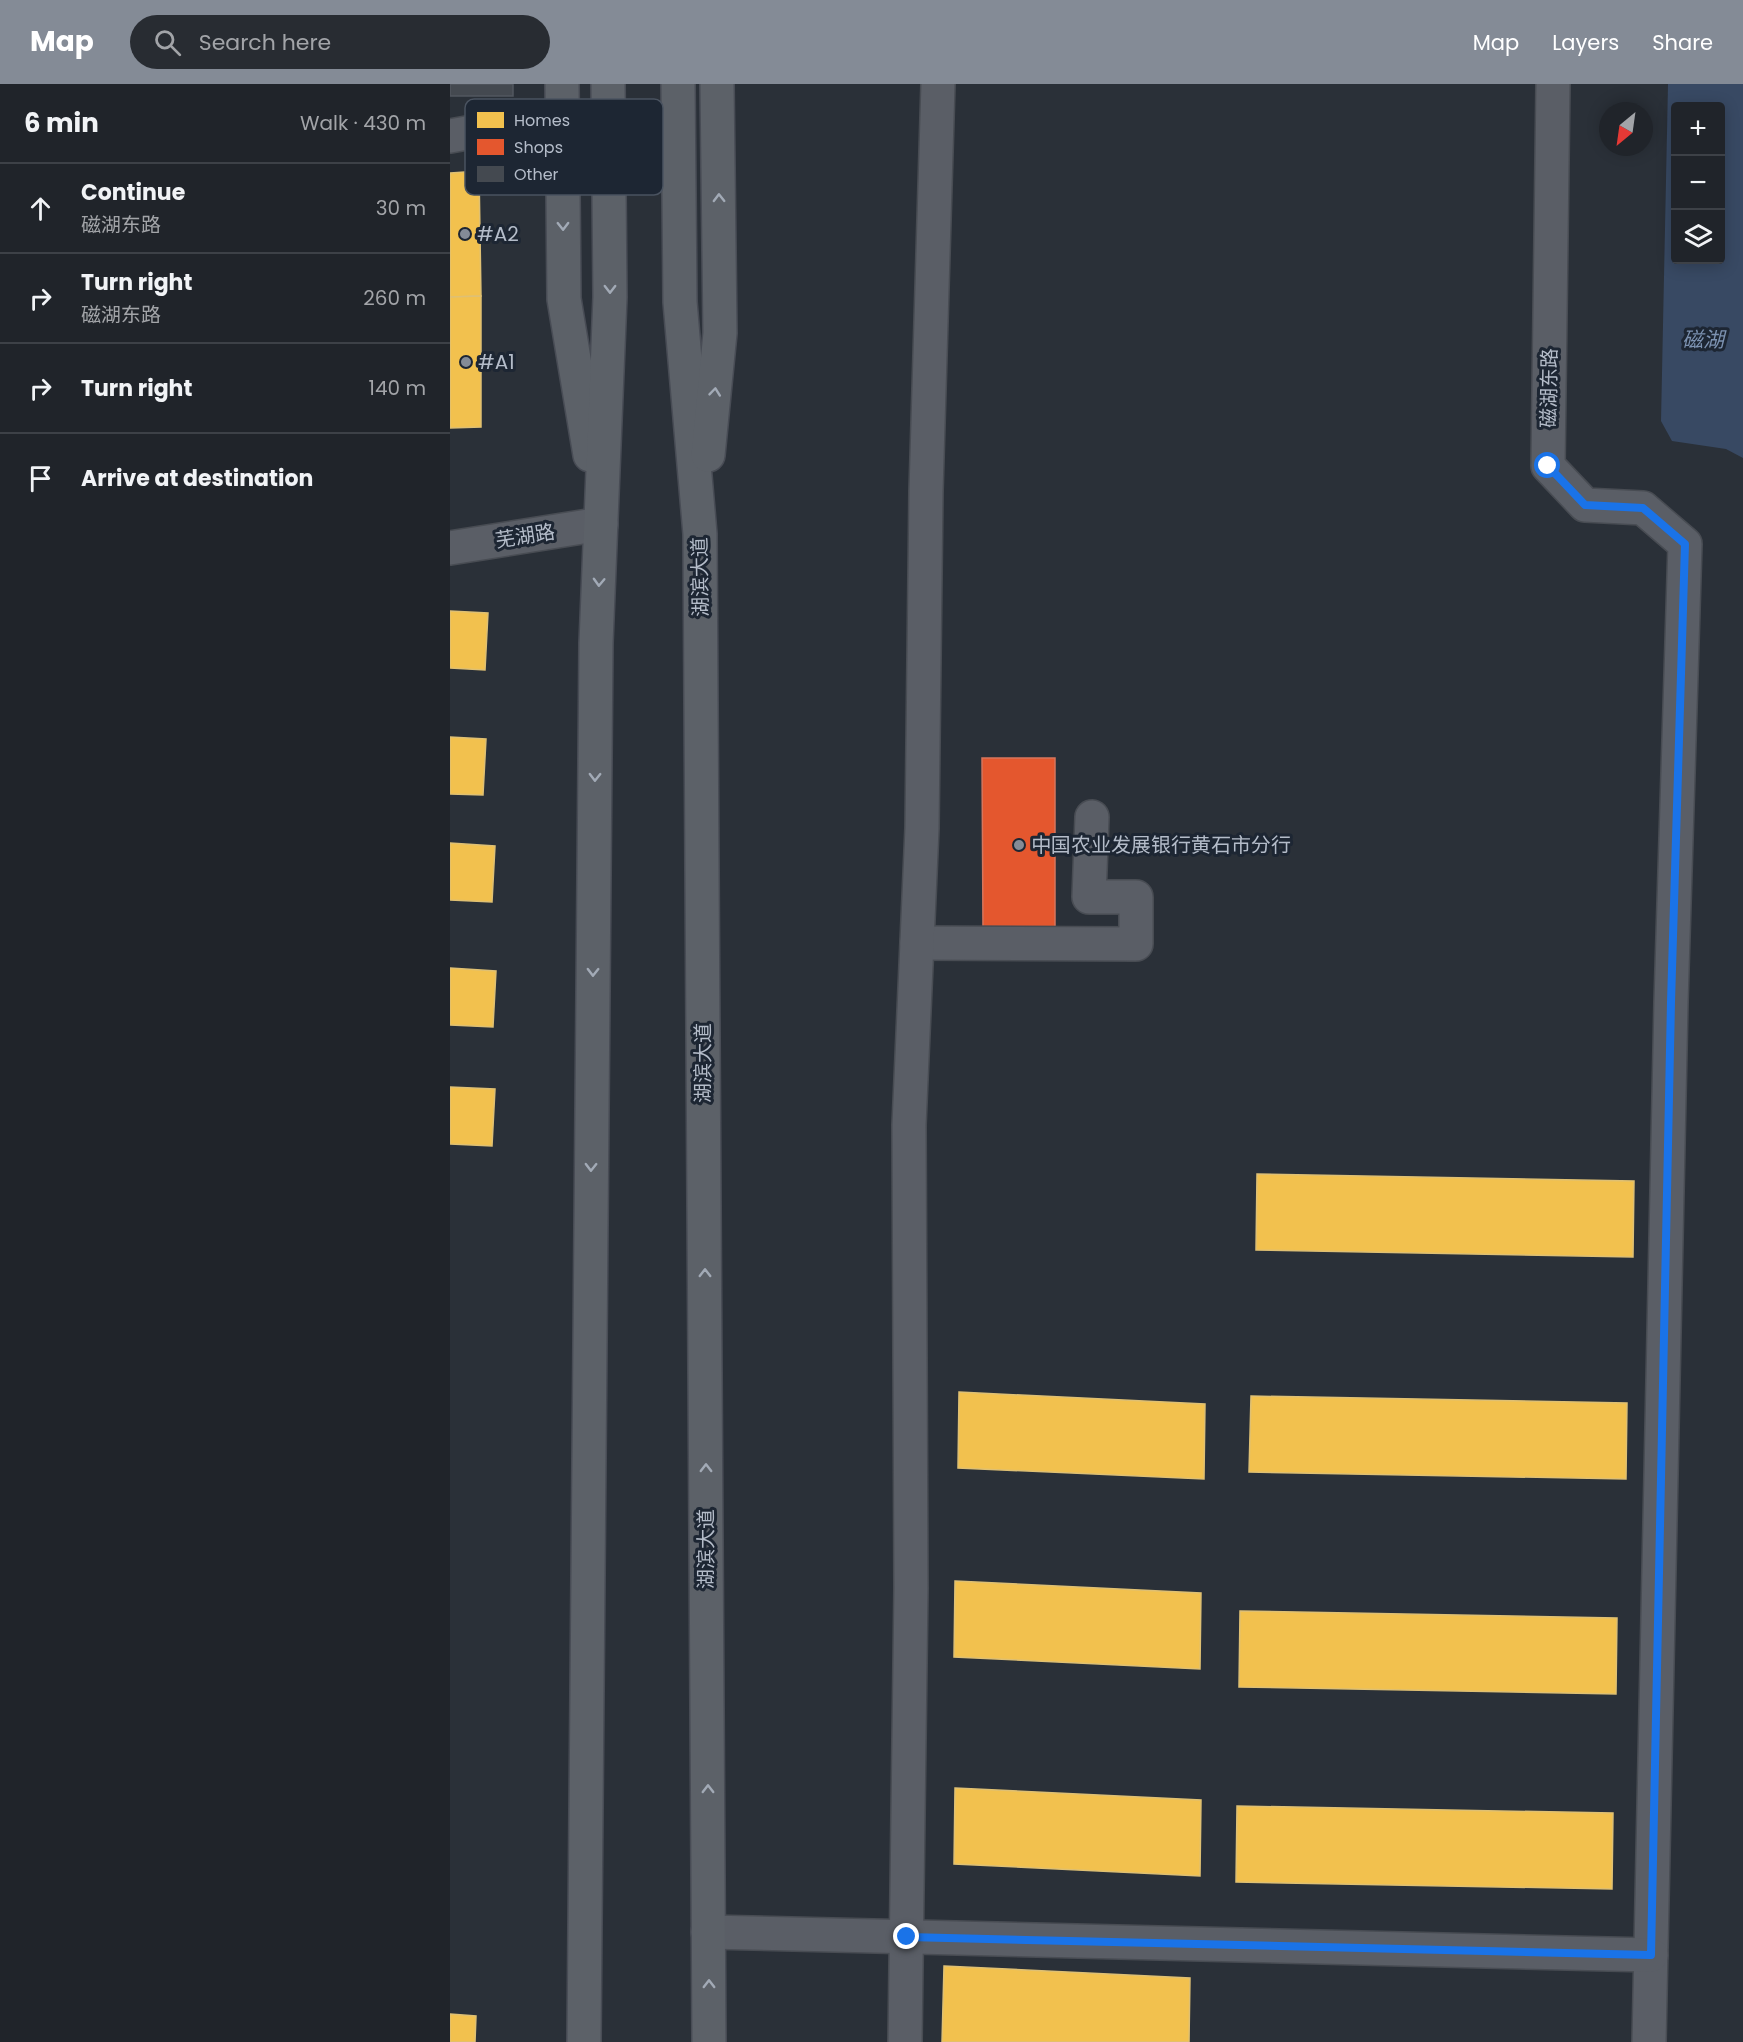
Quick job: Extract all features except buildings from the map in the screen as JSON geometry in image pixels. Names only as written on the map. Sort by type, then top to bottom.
[{"type":"main road","points":[[608,84],[608,99]]},
{"type":"main road","name":"湖滨大道","points":[[678,84],[680,302],[700,534],[709,2042]]},
{"type":"main road","points":[[700,534],[720,333],[717,84]]},
{"type":"main road","points":[[563,195],[564,299],[601,524]]},
{"type":"main road","points":[[584,2042],[596,643],[610,297],[609,195]]},
{"type":"street","points":[[905,2042],[911,1599],[909,1125],[922,828],[926,491],[938,84]]},
{"type":"street","name":"磁湖东路","points":[[1553,84],[1548,466],[1585,505],[1643,508],[1685,544],[1671,1002],[1649,2042]]},
{"type":"street","points":[[450,136],[465,133]]},
{"type":"street","name":"芜湖路","points":[[450,548],[601,524]]},
{"type":"street","points":[[917,943],[1136,944],[1136,897],[1089,897],[1092,817]]},
{"type":"street","points":[[708,1932],[1651,1955]]},
{"type":"water","name":"磁湖","points":[[1668,84],[1743,84],[1743,458],[1726,449],[1672,441],[1661,421]]},
{"type":"place","name":"#A2","points":[[465,234]]},
{"type":"place","name":"#A1","points":[[466,362]]},
{"type":"place","name":"中国农业发展银行黄石市分行","points":[[1019,845]]},
{"type":"route","points":[[907,1937],[1651,1955],[1671,1002],[1685,544],[1643,508],[1585,505],[1548,466]]}]
